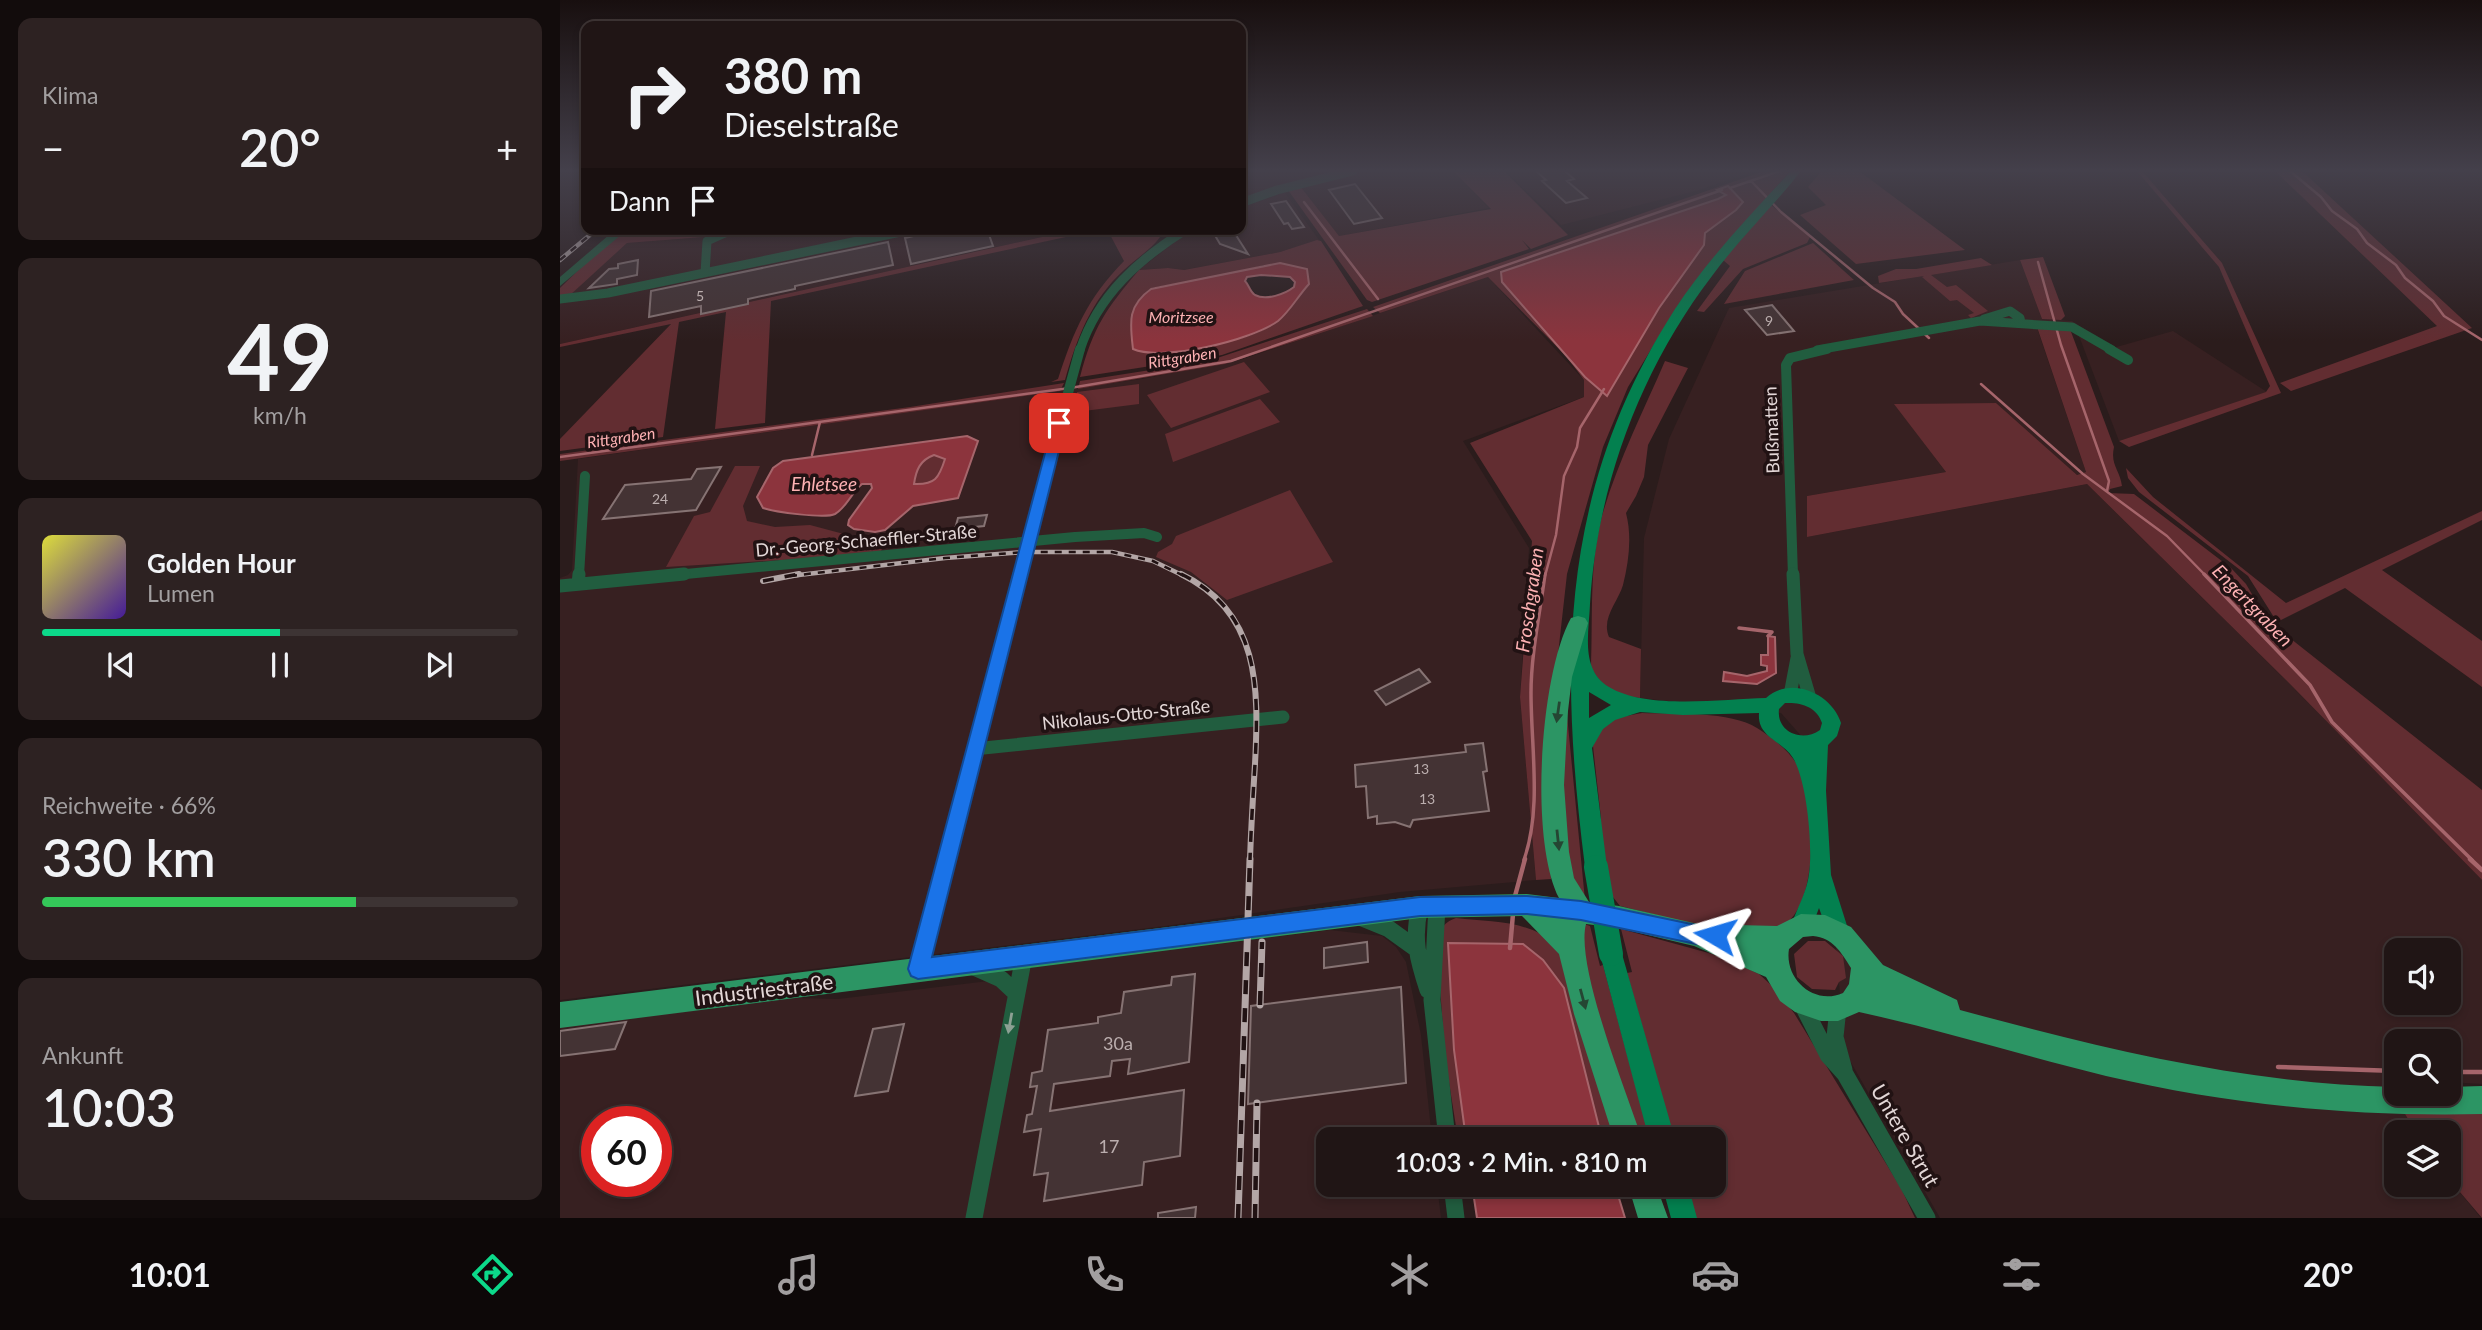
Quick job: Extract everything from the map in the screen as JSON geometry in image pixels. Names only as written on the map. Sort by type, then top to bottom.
[{"type":"main road","points":[[1659,1127],[1611,954],[1596,867],[1581,752],[1578,623],[1592,517],[1604,470],[1629,402],[1682,307],[1746,228]]},
{"type":"main road","points":[[1578,623],[1568,643],[1556,721],[1553,800],[1562,880],[1581,911],[1573,923],[1570,948],[1587,1014],[1624,1127]]},
{"type":"main road","points":[[1578,658],[1593,685],[1614,699],[1639,705],[1708,707],[1770,714]]},
{"type":"main road","points":[[1790,695],[1810,698],[1825,709],[1831,723],[1827,735],[1818,743],[1806,745],[1793,743],[1776,733],[1770,714],[1781,697],[1790,695]]},
{"type":"main road","points":[[1581,752],[1599,720],[1614,711],[1639,705]]},
{"type":"main road","points":[[1793,743],[1816,791]]},
{"type":"main road","points":[[1818,743],[1816,791],[1820,874],[1838,932]]},
{"type":"main road","points":[[1820,874],[1792,931],[1775,955],[1776,969],[1784,986],[1801,1002],[1813,1007],[1885,1003],[1985,1032],[2007,1035],[2144,1071],[2253,1089],[2385,1100],[2482,1100]]},
{"type":"main road","points":[[1515,905],[1545,896],[1562,880]]},
{"type":"main road","points":[[1515,905],[1555,930],[1570,948]]},
{"type":"main road","name":"Industriestraße","points":[[560,1015],[1348,914],[1429,906],[1515,905],[1581,911],[1696,935]]},
{"type":"main road","points":[[1696,935],[1792,931],[1820,925],[1838,932],[1855,947],[1864,968],[1864,984],[1847,1004]]},
{"type":"main road","points":[[1696,935],[1776,969]]},
{"type":"main road","points":[[1864,968],[1899,988],[1985,1023],[2007,1035]]},
{"type":"main road","points":[[1646,1197],[1653,1218]]},
{"type":"main road","points":[[1678,1197],[1684,1218]]},
{"type":"street","points":[[560,283],[616,235]]},
{"type":"street","points":[[705,273],[707,241],[720,235]]},
{"type":"street","points":[[560,299],[608,293],[886,235]]},
{"type":"street","points":[[918,969],[1027,542],[1086,331],[1123,277],[1172,235]]},
{"type":"street","name":"Bußmatten","points":[[1790,695],[1797,654],[1787,362],[1801,353],[1980,321],[2078,328],[2128,360]]},
{"type":"street","points":[[578,584],[585,476]]},
{"type":"street","name":"Dr.-Georg-Schaeffler-Straße","points":[[560,586],[1027,542],[1144,533],[1157,537]]},
{"type":"street","name":"Bußmatten","points":[[1797,654],[1810,698]]},
{"type":"street","name":"Nikolaus-Otto-Straße","points":[[974,749],[1283,717]]},
{"type":"street","points":[[1429,906],[1413,929],[1414,947],[1432,1000]]},
{"type":"street","points":[[1429,906],[1432,1000],[1446,1127]]},
{"type":"street","points":[[1348,914],[1389,929],[1414,947]]},
{"type":"street","points":[[974,1218],[1024,956]]},
{"type":"street","points":[[968,964],[1001,979],[1016,993]]},
{"type":"street","name":"Untere Strut","points":[[1801,1002],[1828,1055],[1845,1074],[1927,1218]]},
{"type":"street","name":"Untere Strut","points":[[1845,1074],[1835,1037],[1847,1004]]},
{"type":"street","points":[[1453,1197],[1456,1218]]},
{"type":"shaded area","points":[[1246,228],[1310,228],[1319,240],[1280,252],[1183,270],[1139,270],[1185,235],[1246,235]]},
{"type":"shaded area","points":[[1315,228],[1333,228],[1339,236],[1385,228],[1561,228],[1568,235],[1531,249],[1522,240],[1529,249],[1372,302],[1367,300]]},
{"type":"shaded area","points":[[1333,228],[1383,228],[1339,236]]},
{"type":"shaded area","points":[[1601,228],[1740,228],[1679,304],[1628,387],[1603,447],[1567,574],[1548,744],[1551,879],[1536,880],[1520,697],[1532,541],[1470,443],[1584,397],[1584,380],[1566,356],[1488,277],[1380,313],[1373,307]]},
{"type":"shaded area","points":[[1751,228],[1799,228],[1810,237],[1807,243],[1743,269],[1704,312],[1697,311],[1730,266],[1723,260]]},
{"type":"shaded area","points":[[1815,228],[1935,228],[1965,250],[1856,264]]},
{"type":"shaded area","points":[[2186,228],[2191,228],[2222,263],[2281,393],[2129,447],[2119,441],[2266,392],[2270,386],[2219,267]]},
{"type":"shaded area","points":[[2334,228],[2364,228],[2472,328],[2291,391],[2280,383],[2437,326]]},
{"type":"shaded area","points":[[619,235],[709,235],[627,243],[569,296],[560,296],[560,288],[597,252]]},
{"type":"shaded area","points":[[1051,235],[560,344],[560,302],[627,243],[704,237]]},
{"type":"shaded area","points":[[1051,235],[1075,235],[771,301],[765,423],[715,429],[726,312],[679,322],[663,437],[560,451],[560,439],[671,324],[560,347],[560,344]]},
{"type":"shaded area","points":[[1110,235],[1160,237],[1112,282],[1087,320],[1065,380],[1051,382],[1058,379],[1076,330],[1091,302],[1124,261]]},
{"type":"shaded area","points":[[1321,241],[1363,306],[1222,355],[1080,377],[1102,319],[1139,270],[1184,270],[1280,252]],"holes":[[[1264,265],[1309,284],[1281,318],[1250,336],[1211,344],[1133,349],[1131,323],[1134,308],[1151,288]]]},
{"type":"shaded area","points":[[1813,243],[1854,280],[1724,304],[1745,271]]},
{"type":"shaded area","points":[[2043,257],[2065,316],[2061,320],[2042,319],[2020,260]]},
{"type":"shaded area","points":[[1981,258],[1992,265],[1931,275],[1947,287],[1956,285],[1988,311],[1971,318],[1968,315],[1974,313],[1957,300],[1950,301],[1922,277],[1924,276],[1879,283],[1878,276],[1896,269],[1916,269]]},
{"type":"shaded area","points":[[2020,260],[2042,319],[2072,321],[2113,348],[2173,331],[2267,392],[2119,441],[2076,328],[2037,328],[2086,472],[2077,475],[1996,403],[1895,404],[1946,472],[1807,496],[1807,537],[2087,484],[2291,685],[2482,880],[2482,1084],[2461,1083],[2461,1029],[2384,1029],[2384,1106],[2401,1106],[2409,1120],[2384,1120],[2384,1197],[2461,1197],[2461,1194],[2481,1218],[1940,1218],[1845,1052],[1825,821],[1803,738],[1781,713],[1640,698],[1644,538],[1669,439],[1729,308]]},
{"type":"shaded area","points":[[1488,277],[1584,380],[1584,397],[1463,441],[1529,548],[1520,697],[1536,880],[1400,892],[1165,926],[560,1000],[560,578],[572,570],[578,459],[1142,379],[1243,359]]},
{"type":"shaded area","points":[[1367,309],[1373,316],[1225,364],[1078,389],[1080,381],[1208,361]]},
{"type":"shaded area","points":[[2037,327],[2070,329],[2114,447],[2114,463],[2122,486],[2110,489],[2108,493],[2134,494],[2231,568],[2246,584],[2272,624],[2482,790],[2482,880],[2291,685],[2087,484],[1807,537],[1807,496],[1946,472],[1894,404],[1996,403],[2077,475],[2086,472]]},
{"type":"shaded area","points":[[1665,361],[1688,368],[1648,445],[1644,477],[1626,513],[1629,540],[1627,567],[1621,591],[1607,623],[1609,637],[1641,649],[1640,698],[1611,689],[1591,667],[1593,572],[1598,534],[1608,496]]},
{"type":"shaded area","points":[[1244,362],[1270,392],[1171,428],[1147,395]]},
{"type":"shaded area","points":[[1064,383],[1060,391],[560,461],[560,454],[910,407]]},
{"type":"shaded area","points":[[1139,384],[1139,404],[1076,412],[1077,392]]},
{"type":"shaded area","points":[[1260,399],[1280,422],[1173,462],[1165,434]]},
{"type":"shaded area","points":[[934,455],[945,459],[938,476],[931,482],[914,484],[920,466]]},
{"type":"shaded area","points":[[735,466],[760,466],[743,506],[747,521],[775,527],[810,525],[885,545],[879,554],[666,567],[694,516],[710,512]]},
{"type":"shaded area","points":[[2126,468],[2153,497],[2286,603],[2482,511],[2482,520],[2382,570],[2482,641],[2482,687],[2345,588],[2277,622],[2248,576],[2139,492],[2128,478]]},
{"type":"shaded area","points":[[1290,490],[1333,562],[1227,600],[1191,572],[1156,557],[1158,552],[1172,544],[1176,536]]},
{"type":"shaded area","points":[[1564,684],[1585,900],[1563,867]]},
{"type":"shaded area","points":[[1642,713],[1733,719],[1757,728],[1793,759],[1801,772],[1810,808],[1811,858],[1801,903],[1791,919],[1777,928],[1761,931],[1721,929],[1620,906],[1609,892],[1598,844],[1601,818],[1593,746],[1598,730],[1610,719]]},
{"type":"shaded area","points":[[1456,918],[1522,927],[1557,945],[1616,1127],[1456,1127],[1445,1057],[1437,945],[1442,928]]},
{"type":"shaded area","points":[[1584,924],[1590,926],[1647,1127],[1632,1127],[1574,950]]},
{"type":"shaded area","points":[[1621,929],[1716,955],[1759,974],[1794,1013],[1901,1188],[1915,1218],[1696,1218],[1690,1197],[1726,1197],[1726,1127],[1671,1127],[1627,973],[1632,972]]},
{"type":"shaded area","points":[[1330,930],[1382,936],[1396,947],[1406,962],[1421,1035],[1431,1127],[1316,1127],[1316,1197],[1438,1197],[1441,1218],[560,1218],[560,1027],[795,998],[838,999],[1023,977],[1028,968]]},
{"type":"shaded area","points":[[1808,941],[1825,941],[1843,956],[1846,978],[1839,982],[1835,990],[1812,989],[1797,977],[1794,954]]},
{"type":"shaded area","points":[[2402,1109],[2482,1109],[2482,1218],[2461,1193],[2461,1120],[2409,1120]]},
{"type":"water","points":[[1632,228],[1712,228],[1705,233],[1704,245],[1659,308],[1607,396],[1585,377],[1502,282],[1501,272]]},
{"type":"water","name":"Moritzsee","points":[[1280,263],[1307,269],[1309,284],[1278,321],[1265,328],[1228,342],[1164,353],[1133,349],[1131,323],[1134,309],[1143,295],[1151,289]],"holes":[[[1261,275],[1290,277],[1295,282],[1294,287],[1270,297],[1255,295],[1245,281],[1247,277]]]},
{"type":"water","name":"Ehletsee","points":[[967,436],[978,441],[958,498],[913,506],[885,530],[875,532],[854,529],[848,525],[872,488],[871,484],[862,484],[835,514],[821,516],[763,508],[757,497],[773,468],[783,461]],"holes":[[[934,455],[945,459],[935,479],[914,484],[918,470],[925,460]]]},
{"type":"water","points":[[1768,636],[1775,637],[1776,673],[1757,684],[1723,681],[1724,672],[1747,676],[1767,671],[1767,666],[1761,665],[1761,655],[1768,655]]},
{"type":"water","points":[[1448,943],[1523,944],[1543,960],[1564,988],[1599,1127],[1464,1127],[1454,1050]]},
{"type":"water","points":[[1474,1197],[1619,1197],[1625,1218],[1477,1218]]},
{"type":"building","points":[[918,235],[989,235],[993,246],[911,264],[905,238]]},
{"type":"building","points":[[1215,235],[1236,235],[1248,254],[1220,244]]},
{"type":"building","points":[[888,242],[893,265],[795,286],[795,289],[748,299],[748,304],[701,314],[701,306],[649,317],[651,291]]},
{"type":"building","points":[[638,260],[637,275],[617,279],[617,284],[589,288],[609,269],[618,268],[618,264]]},
{"type":"building","points":[[1772,305],[1794,331],[1767,335],[1745,310]]},
{"type":"building","points":[[721,467],[696,510],[603,519],[625,485],[691,479],[697,469]]},
{"type":"building","points":[[987,515],[984,526],[955,529],[958,518]]},
{"type":"building","points":[[1419,669],[1430,682],[1386,705],[1375,691]]},
{"type":"building","points":[[1483,743],[1487,771],[1483,772],[1489,811],[1413,820],[1410,827],[1395,822],[1377,824],[1377,816],[1368,818],[1366,786],[1356,787],[1355,765],[1466,752],[1465,745]]},
{"type":"building","points":[[1367,942],[1368,962],[1324,968],[1324,948]]},
{"type":"building","points":[[1195,974],[1189,1062],[1128,1074],[1130,1059],[1112,1061],[1110,1076],[1054,1084],[1050,1111],[1184,1090],[1180,1156],[1144,1162],[1142,1185],[1044,1201],[1048,1173],[1034,1175],[1041,1129],[1024,1132],[1027,1115],[1032,1114],[1037,1086],[1030,1087],[1032,1073],[1042,1071],[1048,1030],[1098,1023],[1098,1017],[1121,1013],[1124,992],[1171,985],[1172,977]]},
{"type":"building","points":[[1401,987],[1406,1083],[1248,1104],[1251,1006]]},
{"type":"building","points":[[626,1022],[615,1049],[560,1056],[560,1031]]},
{"type":"building","points":[[904,1024],[888,1091],[855,1096],[873,1029]]},
{"type":"building","points":[[1196,1207],[1195,1218],[1158,1218],[1158,1213]]},
{"type":"waterway","points":[[1324,228],[1378,299]]},
{"type":"waterway","name":"Rittgraben","points":[[560,457],[1070,388],[1231,361],[1613,228]]},
{"type":"waterway","name":"Engertgraben","points":[[1800,228],[1873,288],[1895,302],[1903,314],[1929,338]]},
{"type":"waterway","points":[[2355,228],[2367,243],[2396,265],[2405,278],[2433,301],[2444,316],[2482,340]]},
{"type":"waterway","points":[[2038,262],[2061,345],[2109,481],[2107,491]]},
{"type":"waterway","name":"Engertgraben","points":[[1981,384],[2083,474],[2167,536],[2206,576]]},
{"type":"waterway","name":"Froschgraben","points":[[1545,576],[1556,535],[1564,476],[1577,447],[1580,428],[1604,389]]},
{"type":"waterway","points":[[812,455],[820,422]]},
{"type":"waterway","name":"Froschgraben","points":[[1524,860],[1533,820],[1534,799],[1532,663],[1545,574]]},
{"type":"waterway","name":"Engertgraben","points":[[2204,574],[2310,685],[2332,722],[2472,860]]},
{"type":"waterway","points":[[1739,628],[1772,632],[1768,636]]},
{"type":"waterway","name":"Froschgraben","points":[[1515,896],[1525,859]]},
{"type":"waterway","name":"Engertgraben","points":[[2470,859],[2482,870]]},
{"type":"waterway","name":"Froschgraben","points":[[1510,948],[1513,914]]},
{"type":"waterway","points":[[2278,1067],[2384,1071]]},
{"type":"waterway","points":[[2461,1072],[2482,1072]]},
{"type":"railway","points":[[560,260],[590,235]]},
{"type":"railway","points":[[790,576],[945,558],[1025,552],[1112,552],[1153,561],[1184,576]]},
{"type":"railway","points":[[763,581],[799,574]]},
{"type":"railway","points":[[1181,574],[1207,590],[1226,609],[1240,631],[1249,655],[1256,708],[1250,860]]},
{"type":"railway","points":[[1238,1218],[1250,859]]},
{"type":"railway","points":[[1260,1005],[1262,942]]},
{"type":"railway","points":[[1255,1218],[1257,1103]]},
{"type":"route","points":[[1059,423],[918,969],[1420,906],[1527,905],[1619,917],[1696,935],[1715,935]]}]
